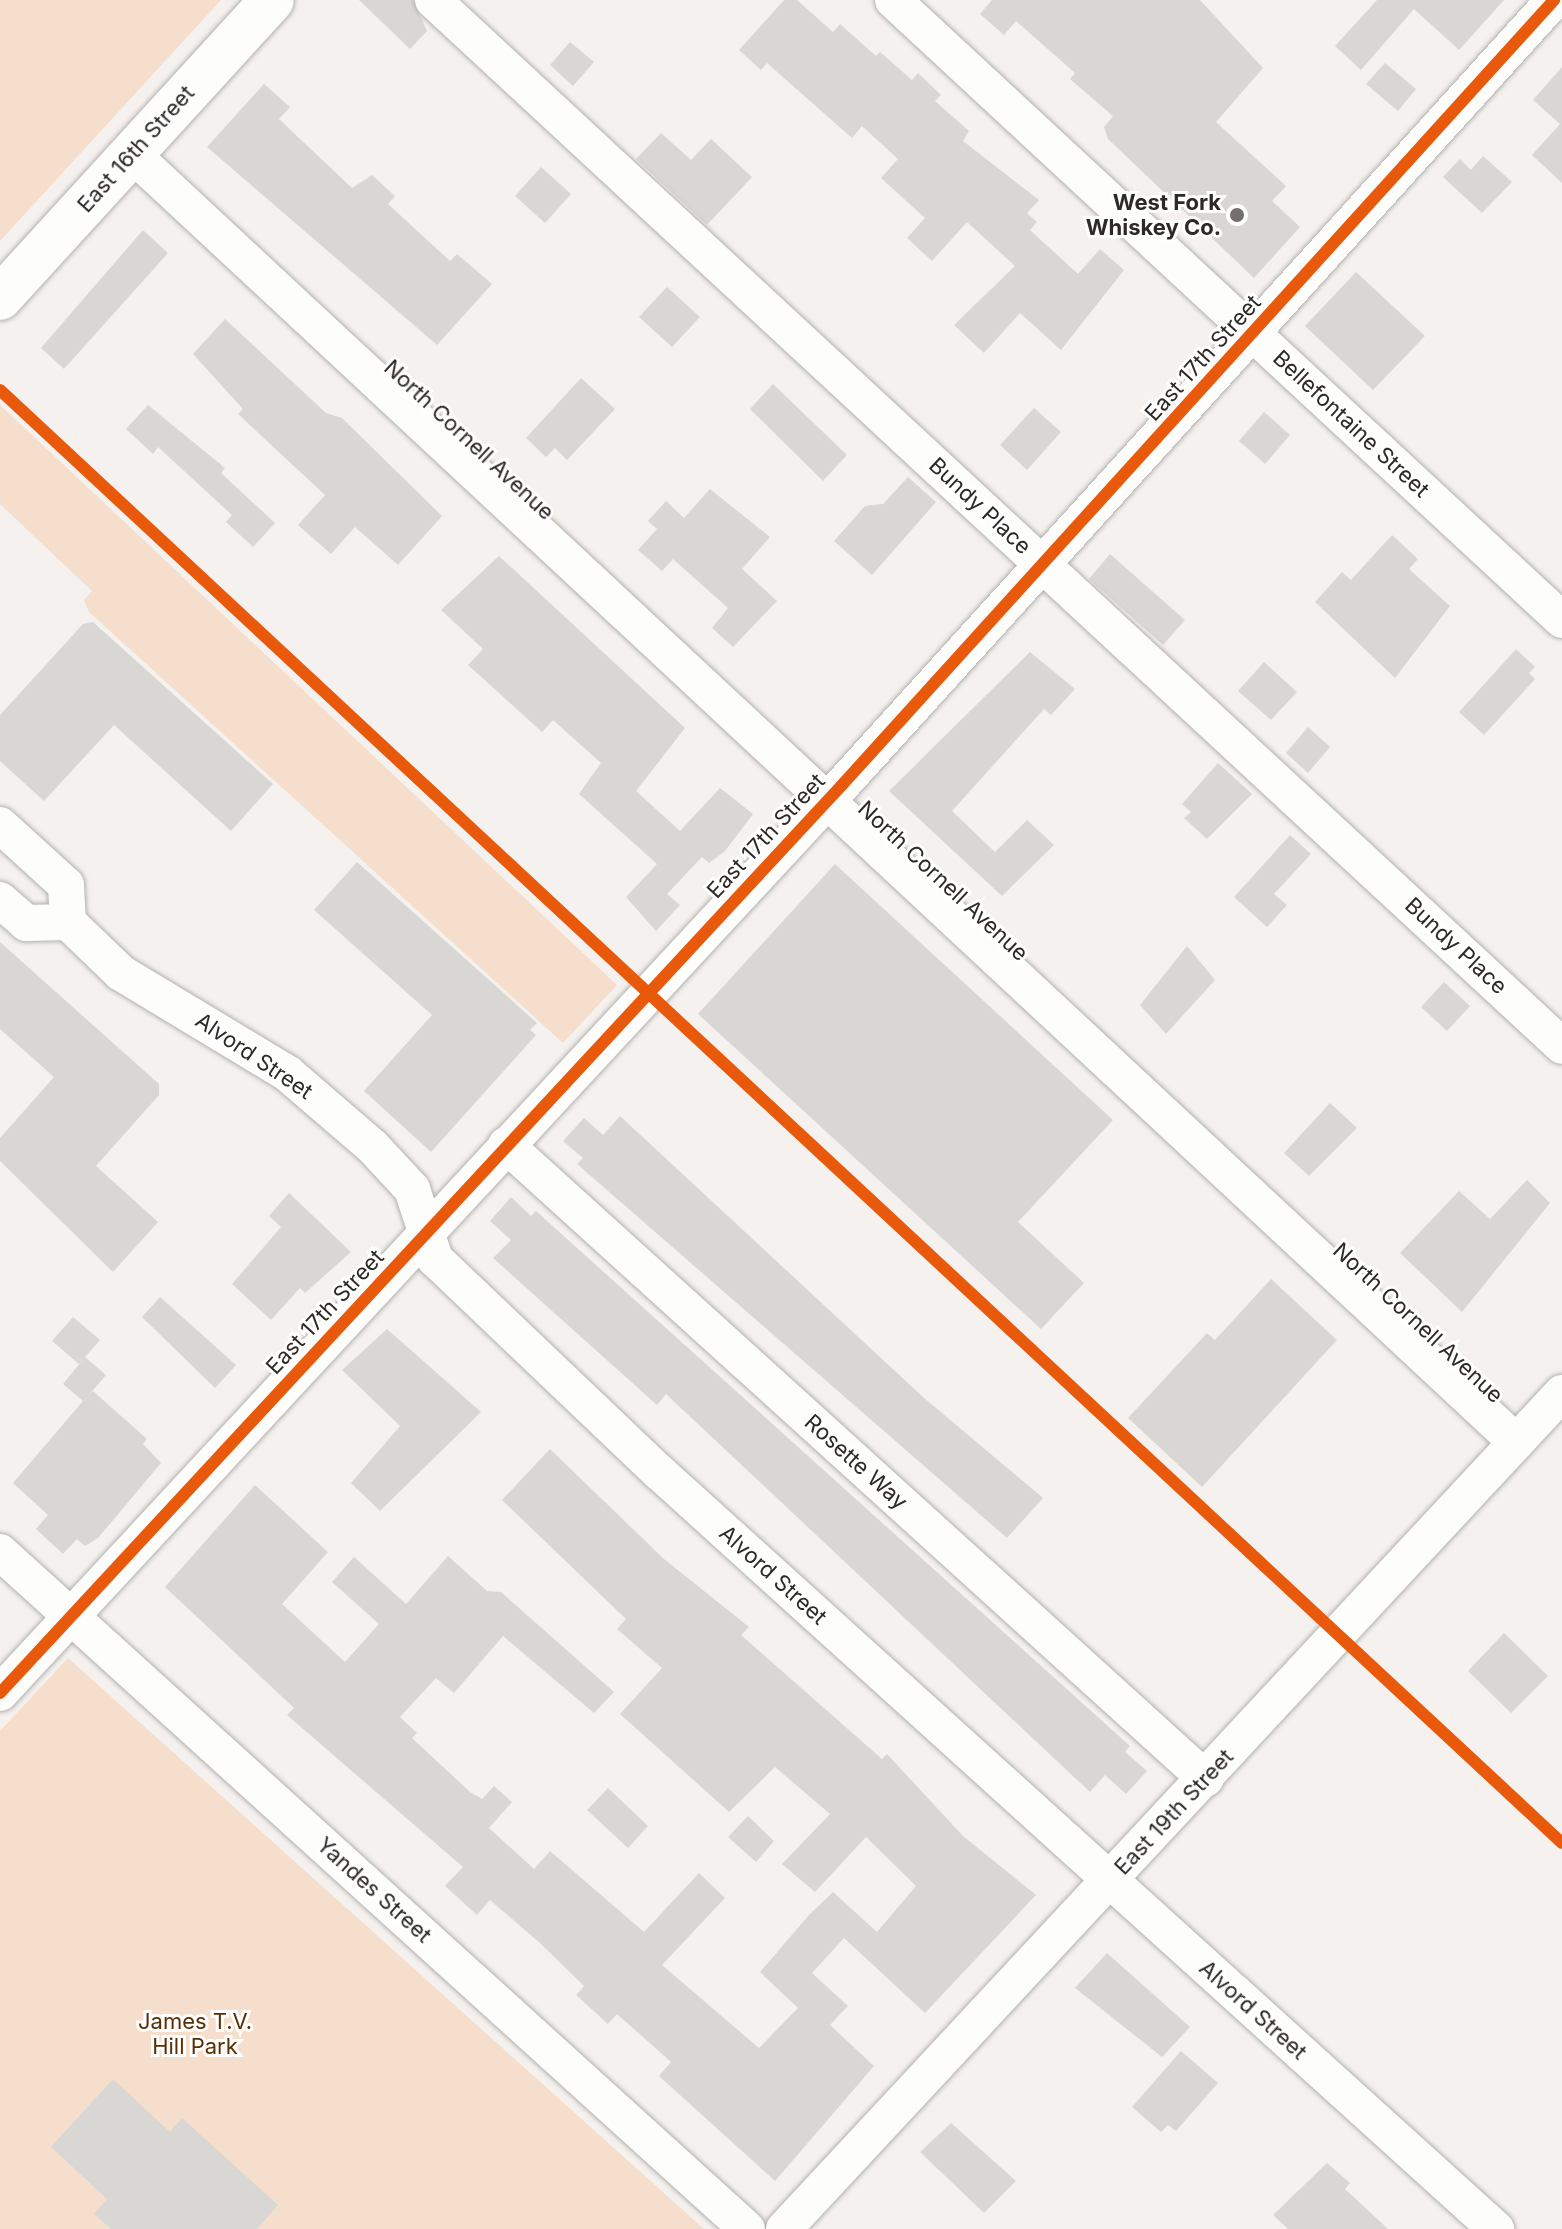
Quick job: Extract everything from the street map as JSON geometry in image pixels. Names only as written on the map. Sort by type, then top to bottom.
[{"type":"main road","name":"East 16th Street","points":[[0,298],[272,0]]},
{"type":"street","name":"Bundy Place","points":[[433,0],[1562,1046]]},
{"type":"street","name":"Bellefontaine Street","points":[[893,0],[1562,620]]},
{"type":"street","name":"East 17th Street","points":[[0,1693],[827,801],[1554,0]]},
{"type":"street","name":"North Cornell Avenue","points":[[132,154],[1516,1442]]},
{"type":"street","points":[[0,825],[66,885],[68,922],[26,923],[0,900]]},
{"type":"street","name":"Alvord Street","points":[[68,922],[121,973],[287,1073],[372,1146],[412,1189],[424,1235],[435,1259],[648,1462],[1496,2229]]},
{"type":"street","name":"Rosette Way","points":[[506,1145],[1206,1779]]},
{"type":"street","name":"East 19th Street","points":[[784,2229],[1562,1393]]},
{"type":"street","name":"Yandes Street","points":[[0,1552],[747,2229]]},
{"type":"green space","points":[[0,0],[221,0],[0,241]]},
{"type":"green space","points":[[0,405],[617,985],[563,1043],[89,612],[84,600],[92,591],[0,504]]},
{"type":"green space","name":"James T.V. Hill Park","points":[[68,1658],[704,2229],[0,2229],[0,1731]]},
{"type":"building","points":[[359,0],[413,0],[427,31],[410,49]]},
{"type":"building","points":[[784,0],[797,0],[833,32],[840,24],[876,56],[880,52],[912,80],[918,73],[941,95],[935,101],[969,131],[963,141],[1039,200],[1027,213],[1037,222],[1030,230],[1078,274],[1100,249],[1124,270],[1061,350],[1020,313],[984,353],[954,325],[1015,266],[967,222],[932,261],[907,238],[925,218],[881,178],[898,159],[862,126],[852,138],[767,63],[761,70],[739,50]]},
{"type":"building","points":[[992,0],[1200,0],[1263,68],[1216,122],[1286,186],[1272,201],[1300,227],[1254,278],[1108,139],[1104,127],[1113,116],[1070,79],[1075,73],[1016,21],[1004,35],[980,14]]},
{"type":"building","points":[[1377,0],[1504,0],[1459,50],[1414,9],[1361,70],[1335,46]]},
{"type":"building","points":[[570,42],[594,62],[573,86],[550,65]]},
{"type":"building","points":[[1385,63],[1416,89],[1398,111],[1366,84]]},
{"type":"building","points":[[1562,67],[1562,183],[1532,155],[1560,124],[1533,100]]},
{"type":"building","points":[[264,84],[290,107],[279,119],[352,188],[372,175],[395,196],[388,204],[450,261],[457,254],[492,284],[437,345],[207,147]]},
{"type":"building","points":[[661,133],[691,160],[711,139],[752,177],[707,225],[636,159]]},
{"type":"building","points":[[1483,156],[1512,182],[1482,213],[1443,177],[1460,159],[1471,170]]},
{"type":"building","points":[[541,167],[571,194],[545,223],[515,196]]},
{"type":"building","points":[[143,230],[168,253],[64,369],[41,348]]},
{"type":"building","points":[[1356,272],[1425,336],[1373,390],[1305,326]]},
{"type":"building","points":[[667,287],[700,317],[672,347],[639,317]]},
{"type":"building","points":[[225,319],[326,413],[342,418],[442,516],[398,565],[355,527],[331,554],[298,525],[325,495],[238,414],[243,409],[193,354]]},
{"type":"building","points":[[581,378],[615,409],[567,460],[555,448],[546,457],[526,438]]},
{"type":"building","points":[[773,384],[847,455],[823,481],[750,409]]},
{"type":"building","points":[[148,405],[225,468],[221,473],[275,523],[253,547],[226,522],[232,515],[158,447],[153,454],[126,429]]},
{"type":"building","points":[[1034,408],[1061,432],[1027,470],[1000,445]]},
{"type":"building","points":[[1264,412],[1290,435],[1265,464],[1239,441]]},
{"type":"building","points":[[908,477],[936,502],[872,575],[834,541],[865,506],[883,504]]},
{"type":"building","points":[[710,489],[770,537],[742,569],[777,601],[733,647],[712,628],[728,608],[673,559],[662,571],[638,550],[657,529],[648,521],[666,501],[684,518]]},
{"type":"building","points":[[1392,535],[1418,559],[1409,569],[1450,606],[1395,678],[1315,602],[1342,572],[1351,580]]},
{"type":"building","points":[[1110,554],[1185,620],[1163,645],[1089,579]]},
{"type":"building","points":[[499,556],[685,728],[636,791],[680,831],[720,788],[753,814],[725,851],[709,863],[702,857],[667,894],[680,905],[656,931],[626,897],[657,864],[579,794],[601,763],[553,720],[542,732],[468,665],[483,649],[441,610]]},
{"type":"building","points":[[93,622],[273,784],[231,831],[114,725],[44,801],[0,761],[0,715],[83,624]]},
{"type":"building","points":[[1516,649],[1535,667],[1529,673],[1535,679],[1484,735],[1459,712]]},
{"type":"building","points":[[1030,652],[1075,689],[1051,715],[1044,709],[952,811],[995,852],[1027,820],[1054,845],[1002,896],[889,791]]},
{"type":"building","points":[[1264,662],[1297,692],[1271,720],[1238,691]]},
{"type":"building","points":[[1308,727],[1330,747],[1308,773],[1286,753]]},
{"type":"building","points":[[1218,763],[1252,794],[1207,839],[1184,818],[1191,812],[1182,804]]},
{"type":"building","points":[[1290,835],[1311,854],[1274,894],[1287,905],[1267,927],[1234,897]]},
{"type":"building","points":[[357,862],[537,1023],[530,1030],[536,1035],[431,1152],[364,1091],[432,1015],[314,910]]},
{"type":"building","points":[[835,864],[1113,1120],[1018,1222],[1084,1283],[1041,1329],[698,1014]]},
{"type":"building","points":[[0,942],[159,1084],[159,1095],[96,1166],[158,1222],[113,1272],[0,1161],[0,1138],[54,1077],[0,1029]]},
{"type":"building","points":[[1187,946],[1215,980],[1166,1034],[1140,1005]]},
{"type":"building","points":[[1444,982],[1470,1006],[1447,1031],[1421,1007]]},
{"type":"building","points":[[1330,1103],[1357,1128],[1309,1176],[1284,1153]]},
{"type":"building","points":[[620,1116],[923,1397],[1043,1498],[1007,1538],[577,1164],[583,1158],[563,1141],[584,1118],[603,1135]]},
{"type":"building","points":[[1527,1180],[1550,1203],[1462,1312],[1400,1253],[1459,1191],[1490,1219]]},
{"type":"building","points":[[289,1193],[351,1252],[305,1293],[300,1288],[271,1320],[232,1284],[281,1227],[269,1216]]},
{"type":"building","points":[[511,1197],[531,1216],[536,1211],[1130,1746],[1125,1752],[1147,1771],[1126,1794],[1105,1775],[1090,1792],[666,1394],[657,1405],[493,1258],[511,1240],[490,1221]]},
{"type":"building","points":[[1271,1279],[1337,1340],[1202,1487],[1128,1418],[1207,1333],[1215,1340]]},
{"type":"building","points":[[160,1297],[236,1365],[215,1388],[142,1317]]},
{"type":"building","points":[[73,1317],[100,1340],[79,1364],[52,1341]]},
{"type":"building","points":[[387,1329],[481,1412],[380,1511],[351,1483],[400,1426],[342,1370]]},
{"type":"building","points":[[85,1357],[106,1375],[84,1401],[93,1391],[147,1439],[143,1444],[161,1463],[98,1538],[85,1546],[77,1539],[63,1554],[36,1529],[48,1515],[13,1483],[83,1401],[63,1384]]},
{"type":"building","points":[[550,1449],[664,1559],[749,1627],[741,1635],[882,1759],[887,1754],[963,1836],[1036,1895],[925,2013],[844,1938],[812,1973],[848,2006],[830,2025],[874,2066],[775,2181],[659,2076],[671,2062],[617,2014],[608,2024],[576,1995],[584,1986],[540,1943],[490,1900],[477,1915],[445,1886],[463,1867],[287,1715],[294,1708],[165,1587],[255,1485],[328,1552],[282,1604],[345,1662],[379,1624],[332,1582],[354,1557],[406,1604],[448,1556],[487,1591],[501,1592],[614,1692],[594,1713],[503,1636],[454,1693],[436,1678],[400,1717],[417,1733],[412,1738],[470,1792],[482,1799],[494,1786],[512,1802],[489,1828],[534,1869],[550,1851],[644,1932],[699,1873],[725,1898],[662,1965],[759,2048],[798,2008],[760,1972],[809,1915],[833,1892],[877,1932],[916,1886],[866,1837],[815,1892],[782,1864],[830,1814],[775,1767],[729,1812],[620,1714],[662,1668],[617,1629],[626,1619],[502,1500]]},
{"type":"building","points":[[1504,1633],[1548,1676],[1511,1713],[1468,1671]]},
{"type":"building","points":[[608,1788],[648,1826],[628,1848],[587,1810]]},
{"type":"building","points":[[748,1816],[774,1841],[756,1862],[728,1837]]},
{"type":"building","points":[[1107,1953],[1190,2027],[1162,2057],[1075,1988]]},
{"type":"building","points":[[1181,2051],[1218,2083],[1176,2131],[1168,2125],[1161,2132],[1132,2107]]},
{"type":"building","points":[[113,2079],[170,2132],[182,2118],[278,2205],[257,2229],[111,2229],[94,2214],[107,2199],[51,2147]]},
{"type":"building","points":[[951,2123],[1016,2181],[984,2213],[920,2152]]},
{"type":"building","points":[[1327,2163],[1350,2183],[1345,2189],[1388,2229],[1288,2229],[1273,2215]]},
{"type":"cycle path","points":[[0,1693],[842,785],[1554,0]]},
{"type":"cycle path","points":[[0,390],[1562,1843]]},
{"type":"place","name":"West Fork Whiskey Co.","points":[[1237,215]]}]
